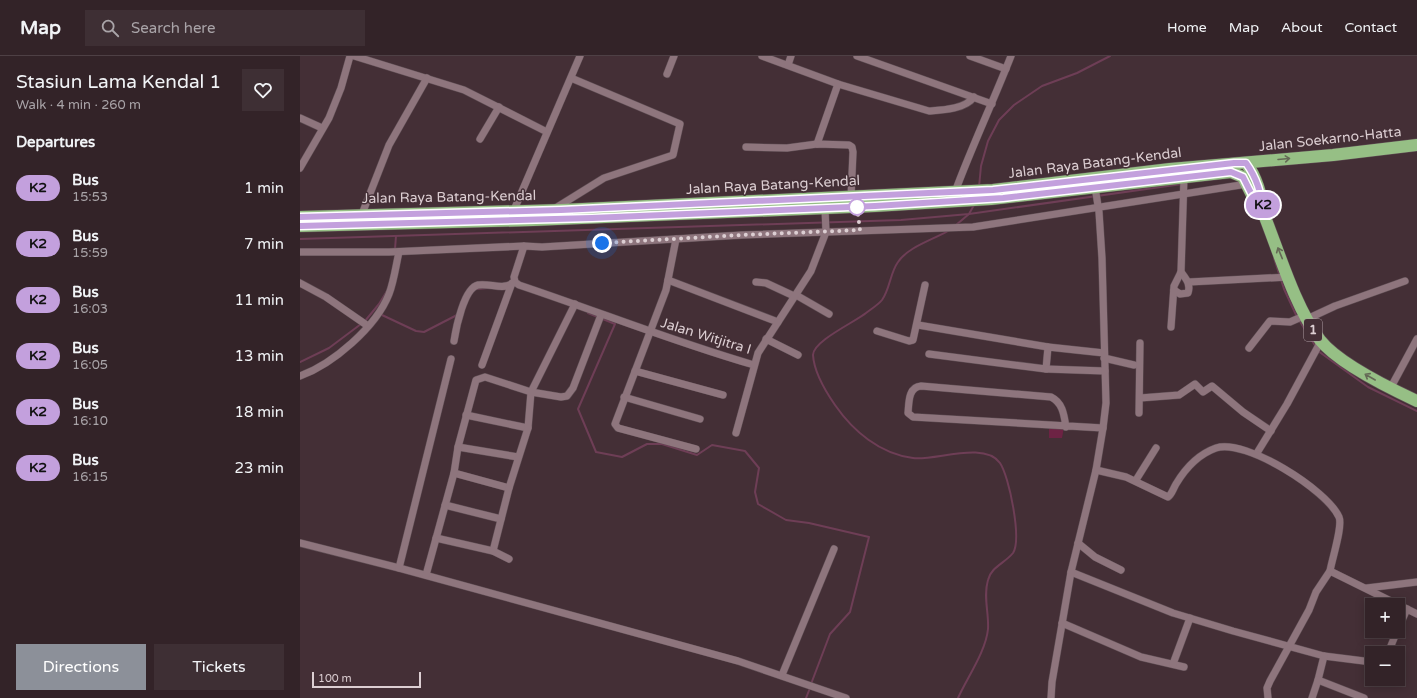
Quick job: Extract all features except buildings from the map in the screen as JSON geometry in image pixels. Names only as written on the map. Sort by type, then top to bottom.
[{"type":"highway","name":"Jalan Soekarno-Hatta","points":[[1246,163],[1417,145]]},
{"type":"highway","name":"Jalan Raya Batang-Kendal","points":[[991,195],[1170,169],[1246,163]]},
{"type":"highway","name":"1","points":[[1246,163],[1254,176],[1263,203],[1263,212],[1286,277],[1305,317],[1320,343],[1363,373],[1390,389],[1417,401]]},
{"type":"highway","name":"Jalan Raya Batang-Kendal","points":[[300,217],[362,214],[554,210],[851,197],[991,195],[1095,188],[1184,185],[1231,172],[1243,177],[1247,184]]},
{"type":"highway","name":"1","points":[[1247,184],[1257,205],[1263,212]]},
{"type":"highway","name":"Jalan Raya Batang-Kendal","points":[[300,226],[825,211],[959,195]]},
{"type":"street","points":[[300,168],[329,118],[341,88],[350,56]]},
{"type":"street","points":[[354,56],[464,90],[547,132]]},
{"type":"street","points":[[514,210],[580,56]]},
{"type":"street","points":[[667,74],[674,56]]},
{"type":"street","points":[[762,56],[838,84],[929,110],[941,110],[967,104],[974,97]]},
{"type":"street","points":[[788,65],[791,56]]},
{"type":"street","points":[[857,56],[992,104]]},
{"type":"street","points":[[970,56],[1006,69]]},
{"type":"street","points":[[959,195],[972,146],[992,104],[1011,56]]},
{"type":"street","points":[[362,214],[389,145],[427,78]]},
{"type":"street","points":[[554,210],[604,178],[673,155],[680,124],[571,78]]},
{"type":"street","points":[[817,144],[838,84]]},
{"type":"street","points":[[480,139],[499,107]]},
{"type":"street","points":[[300,118],[322,128]]},
{"type":"street","points":[[746,147],[787,148],[817,144],[843,144],[852,147],[851,197]]},
{"type":"street","points":[[300,252],[395,252],[524,246],[542,247],[826,230],[960,228],[1098,208],[1184,185],[1247,184]]},
{"type":"street","points":[[1171,327],[1174,286],[1181,272],[1184,185]]},
{"type":"street","points":[[1051,698],[1052,682],[1071,572],[1096,470],[1103,428],[1105,371],[1102,258],[1095,188]]},
{"type":"street","points":[[736,433],[754,365],[766,339],[811,271],[826,230],[825,211]]},
{"type":"street","points":[[676,239],[668,280],[650,333],[616,421],[618,428],[696,448]]},
{"type":"street","points":[[482,365],[524,246]]},
{"type":"street","points":[[300,376],[329,362],[366,325],[378,317],[390,294],[395,252]]},
{"type":"street","points":[[1174,290],[1180,294],[1188,293],[1189,282],[1181,272]]},
{"type":"street","points":[[1189,282],[1286,277]]},
{"type":"street","points":[[454,341],[456,323],[466,298],[474,287],[480,285],[506,287],[513,280]]},
{"type":"street","name":"Jalan Witjitra I","points":[[513,280],[518,285],[575,304],[650,333],[754,365]]},
{"type":"street","points":[[668,280],[778,322]]},
{"type":"street","points":[[1249,348],[1270,321],[1290,322],[1405,281]]},
{"type":"street","points":[[756,282],[766,283],[795,295],[829,314]]},
{"type":"street","points":[[300,283],[326,297],[366,325]]},
{"type":"street","points":[[877,332],[911,341],[914,339],[926,285]]},
{"type":"street","points":[[493,551],[509,488],[528,428],[531,392],[575,304]]},
{"type":"street","points":[[426,575],[454,473],[458,447],[466,415],[475,383],[478,378],[485,377],[531,392],[561,397],[567,396],[573,388],[602,315]]},
{"type":"street","points":[[918,325],[1104,355],[1134,365]]},
{"type":"street","points":[[766,339],[798,355]]},
{"type":"street","points":[[1390,389],[1415,349],[1417,339]]},
{"type":"street","points":[[1139,413],[1140,342]]},
{"type":"street","points":[[1257,454],[1320,343]]},
{"type":"street","points":[[1046,369],[1048,347]]},
{"type":"street","points":[[929,354],[1046,369],[1105,371]]},
{"type":"street","points":[[399,568],[451,359]]},
{"type":"street","points":[[635,371],[723,394]]},
{"type":"street","points":[[1140,398],[1179,395],[1195,384],[1203,392],[1212,386],[1243,412],[1271,431]]},
{"type":"street","points":[[1066,427],[1062,407],[1059,402],[1051,397],[917,386],[911,393],[908,413],[913,417],[1066,427],[1103,428]]},
{"type":"street","points":[[624,397],[700,419]]},
{"type":"street","points":[[466,415],[528,428]]},
{"type":"street","points":[[1096,470],[1136,480],[1168,497],[1186,469],[1202,456],[1216,448],[1228,446],[1242,448],[1257,454],[1316,489],[1334,508],[1340,518],[1330,571],[1316,592],[1267,688],[1268,698]]},
{"type":"street","points":[[458,447],[518,457]]},
{"type":"street","points":[[1136,480],[1156,448]]},
{"type":"street","points":[[454,473],[509,488]]},
{"type":"street","points":[[445,504],[501,519]]},
{"type":"street","points":[[436,538],[493,551],[509,559]]},
{"type":"street","points":[[300,543],[426,575],[738,661],[846,698]]},
{"type":"street","points":[[1078,543],[1095,557],[1120,570]]},
{"type":"street","points":[[782,675],[834,549]]},
{"type":"street","points":[[1330,571],[1417,614]]},
{"type":"street","points":[[1071,572],[1190,618],[1324,656],[1365,661]]},
{"type":"street","points":[[1367,588],[1417,582]]},
{"type":"street","points":[[1405,613],[1407,608]]},
{"type":"street","points":[[1172,664],[1190,618]]},
{"type":"street","points":[[1062,623],[1141,657],[1184,667]]},
{"type":"street","points":[[1312,698],[1324,656]]},
{"type":"street","points":[[1318,680],[1364,698]]},
{"type":"shaded area","points":[[1049,426],[1064,427],[1062,438],[1049,438]]},
{"type":"waterway","points":[[979,187],[981,166],[988,141],[999,120],[1014,105],[1042,86],[1077,73],[1110,56]]},
{"type":"waterway","points":[[300,239],[901,220],[969,214],[1182,184]]},
{"type":"waterway","points":[[956,225],[969,214],[974,205]]},
{"type":"waterway","points":[[948,231],[921,244],[902,257],[895,266],[885,296],[880,302],[861,317],[827,338],[815,350],[813,355],[818,375],[824,388],[842,415],[868,440],[889,452],[913,458],[959,453],[983,453],[993,457],[1000,463],[1004,470],[1013,508],[1016,535],[1015,546],[1013,553],[995,568],[988,580],[986,592],[988,623],[987,637],[980,655],[958,698]]},
{"type":"waterway","points":[[395,249],[396,236]]},
{"type":"waterway","points":[[1274,258],[1284,289],[1297,317]]},
{"type":"waterway","points":[[477,289],[488,288]]},
{"type":"waterway","points":[[365,321],[379,304],[387,291]]},
{"type":"waterway","points":[[588,313],[615,324],[578,409],[596,452],[622,457],[647,444],[662,444],[697,455],[712,445],[745,451],[759,468],[755,492],[758,504],[786,520],[809,523],[869,537],[850,612],[830,634],[811,684]]},
{"type":"waterway","points":[[382,315],[416,331],[424,332],[457,315]]},
{"type":"waterway","points":[[1299,320],[1316,347]]},
{"type":"waterway","points":[[300,362],[329,348],[361,324]]},
{"type":"waterway","points":[[1318,351],[1368,387],[1417,411]]},
{"type":"waterway","points":[[806,698],[810,688]]},
{"type":"bus line","name":"K2","points":[[300,217],[362,214],[561,210],[993,190],[1234,163],[1246,163],[1252,170],[1263,203],[1263,212],[1257,205],[1243,177],[1231,172],[1003,198],[875,206],[592,218],[300,226]]},
{"type":"route","points":[[602,243],[860,230],[857,207]]}]
